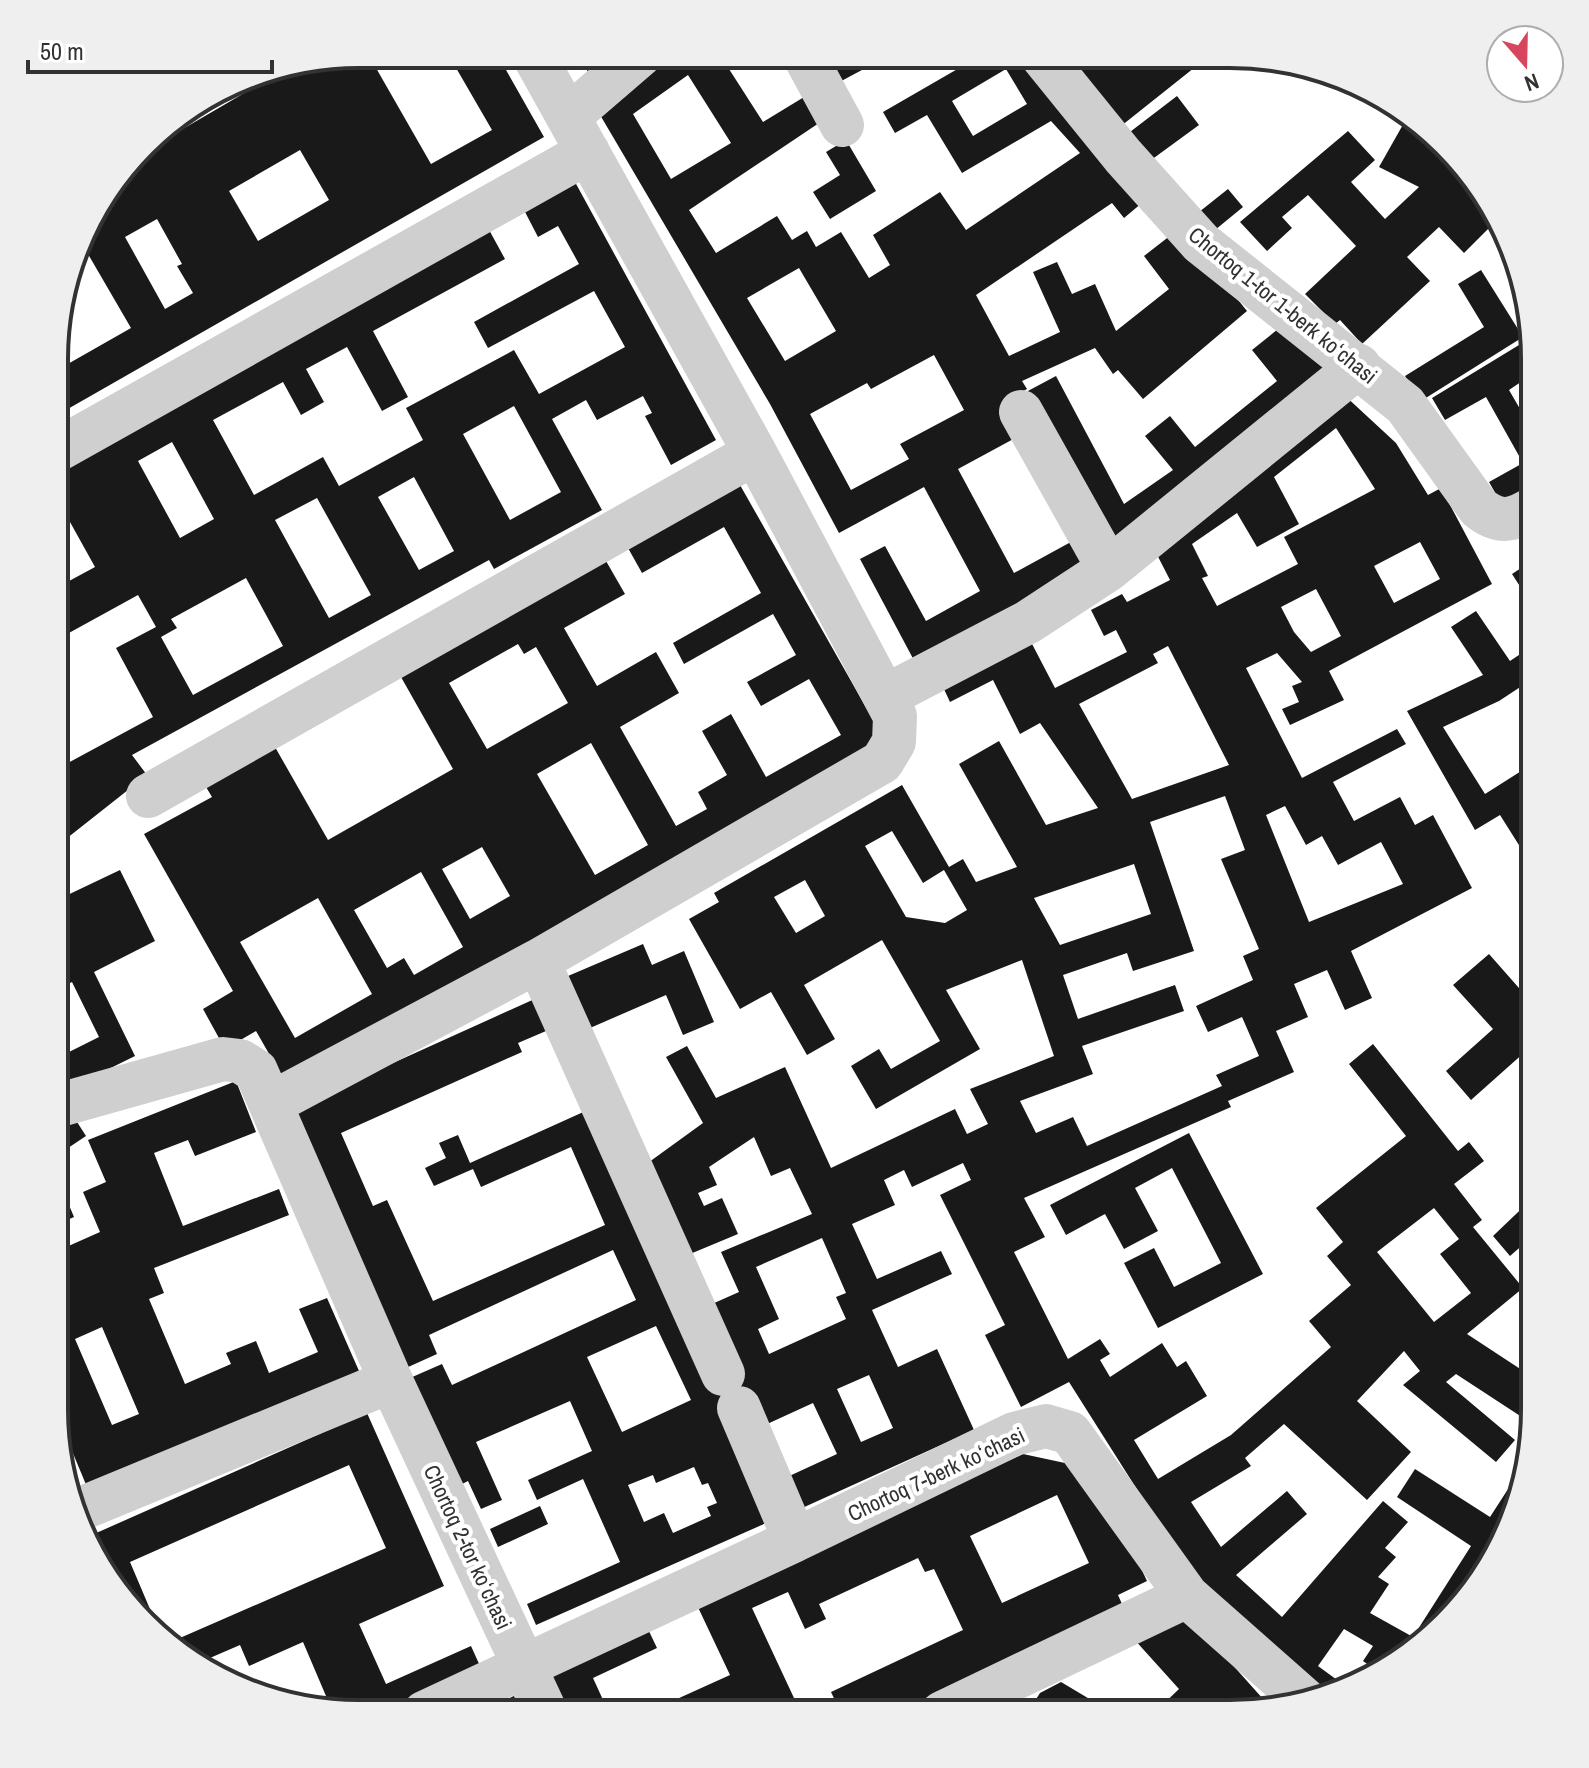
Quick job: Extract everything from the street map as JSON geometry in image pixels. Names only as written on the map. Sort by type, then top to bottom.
[{"type":"street","points":[[272,1103],[538,961],[882,762],[894,742],[895,716],[886,696],[541,68]]},
{"type":"street","points":[[68,444],[578,134],[630,68]]},
{"type":"street","points":[[811,68],[842,125]]},
{"type":"street","name":"Chortoq 1-tor 1-berk koʻchasi","points":[[1052,68],[1123,156],[1201,243],[1405,405],[1479,508],[1493,519],[1507,521],[1521,514]]},
{"type":"street","points":[[886,696],[1028,622],[1109,569],[1359,366]]},
{"type":"street","points":[[1021,412],[1109,569]]},
{"type":"street","points":[[148,796],[755,453]]},
{"type":"street","points":[[538,961],[795,1540]]},
{"type":"street","name":"Chortoq 2-tor koʻchasi","points":[[68,1103],[223,1059],[240,1061],[256,1071],[391,1381],[540,1700]]},
{"type":"street","points":[[85,1507],[391,1381]]},
{"type":"street","name":"Chortoq 7-berk koʻchasi","points":[[454,1700],[525,1669],[1014,1434],[1046,1426],[1070,1433],[1187,1596],[1296,1692]]},
{"type":"street","points":[[969,1700],[1187,1596]]},
{"type":"building","points":[[376,68],[431,164],[492,130],[456,68],[505,68],[544,137],[68,409],[68,364],[131,328],[88,253],[90,247],[107,213],[128,182],[153,153],[181,130],[265,83],[321,70]],"holes":[[[300,150],[329,200],[258,241],[229,191]],[[157,219],[182,264],[177,266],[193,293],[165,309],[125,237]]]},
{"type":"building","points":[[586,68],[599,68],[591,77]]},
{"type":"building","points":[[651,68],[728,68],[763,122],[809,94],[825,119],[689,210],[716,253],[777,216],[792,240],[807,231],[816,247],[841,232],[869,278],[890,265],[873,235],[940,192],[966,230],[1080,153],[1051,121],[962,173],[927,115],[895,133],[883,112],[959,68],[1043,68],[1149,197],[1124,218],[1112,203],[976,295],[1009,356],[1060,332],[1033,272],[1057,262],[1072,294],[1095,284],[1116,331],[1169,289],[1144,256],[1180,228],[1247,311],[1143,399],[1118,370],[1113,374],[1095,348],[1022,381],[1027,389],[1003,402],[1021,435],[958,469],[1014,573],[1080,537],[1097,569],[917,666],[860,559],[885,546],[926,621],[980,591],[924,487],[839,533],[770,404],[596,108]],"holes":[[[1006,69],[1027,104],[973,136],[952,101]],[[688,75],[731,143],[671,179],[633,114]],[[799,268],[836,331],[785,361],[747,298]],[[934,355],[964,410],[900,444],[909,459],[851,490],[810,414],[867,383],[871,389]]]},
{"type":"building","points":[[823,68],[866,68],[832,86]]},
{"type":"building","points":[[1059,68],[1194,68],[1111,134]]},
{"type":"building","points":[[1177,96],[1199,125],[1147,163],[1126,135]]},
{"type":"building","points":[[1403,125],[1449,167],[1490,227],[1464,253],[1439,227],[1407,257],[1430,281],[1362,344],[1340,320],[1335,324],[1305,294],[1356,246],[1308,195],[1282,217],[1292,228],[1267,251],[1240,222],[1348,131],[1375,160],[1351,182],[1385,219],[1419,187],[1379,167]]},
{"type":"building","points":[[846,140],[876,191],[830,219],[813,192],[840,175],[826,152]]},
{"type":"building","points":[[575,182],[716,440],[671,465],[645,416],[652,413],[643,396],[597,420],[586,400],[552,419],[602,510],[494,569],[489,560],[132,755],[147,775],[68,837],[68,763],[153,717],[116,648],[156,627],[138,595],[68,634],[68,582],[95,567],[68,523],[68,464],[488,228],[505,259],[373,331],[408,397],[382,411],[347,347],[306,369],[324,402],[301,415],[283,382],[213,420],[254,495],[323,457],[339,486],[423,440],[406,408],[514,350],[539,394],[625,347],[594,291],[488,348],[474,322],[579,264],[558,226],[538,237],[524,210]],"holes":[[[514,406],[561,492],[510,520],[463,434]],[[172,442],[214,519],[180,538],[138,461]],[[414,477],[454,551],[419,570],[378,497]],[[317,498],[371,595],[329,618],[275,520]],[[246,578],[283,646],[193,695],[161,637],[177,628],[171,619]]]},
{"type":"building","points":[[1228,189],[1243,207],[1204,239],[1189,220]]},
{"type":"building","points":[[1481,270],[1520,332],[1520,339],[1421,401],[1405,376],[1484,327],[1458,284]]},
{"type":"building","points":[[1288,321],[1336,381],[1111,554],[1026,392],[1056,376],[1124,504],[1173,470],[1145,436],[1170,416],[1195,447],[1277,381],[1252,350]]},
{"type":"building","points":[[1520,344],[1521,382],[1509,390],[1521,411],[1521,459],[1486,397],[1445,420],[1432,398]]},
{"type":"building","points":[[1342,393],[1396,443],[1428,495],[1441,488],[1492,584],[1329,671],[1344,700],[1290,725],[1282,709],[1299,702],[1292,686],[1302,682],[1277,653],[1246,668],[1302,778],[1397,729],[1406,744],[1333,782],[1354,821],[1400,797],[1415,825],[1433,815],[1472,888],[1351,951],[1372,998],[1345,1010],[1327,970],[1294,984],[1308,1017],[1276,1031],[1294,1072],[1228,1101],[1231,1107],[1024,1198],[1045,1237],[1014,1252],[1068,1359],[1100,1339],[1110,1354],[1100,1360],[1110,1377],[1162,1343],[1177,1367],[1186,1361],[1207,1396],[1134,1440],[1158,1479],[1231,1435],[1331,1347],[1309,1321],[1351,1285],[1327,1256],[1343,1242],[1316,1208],[1406,1136],[1349,1064],[1373,1044],[1458,1151],[1469,1142],[1484,1161],[1454,1184],[1482,1220],[1473,1227],[1521,1286],[1521,1290],[1467,1334],[1521,1369],[1521,1416],[1456,1374],[1446,1382],[1515,1440],[1496,1462],[1403,1385],[1420,1371],[1404,1351],[1357,1401],[1411,1452],[1367,1500],[1284,1424],[1245,1458],[1251,1466],[1191,1502],[1221,1547],[1287,1491],[1307,1514],[1236,1575],[1282,1617],[1383,1501],[1408,1522],[1385,1548],[1396,1557],[1378,1577],[1389,1584],[1370,1613],[1412,1636],[1369,1665],[1363,1661],[1373,1646],[1344,1629],[1318,1666],[1337,1680],[1315,1687],[1207,1600],[1069,1382],[1021,1407],[985,1335],[1005,1325],[940,1195],[971,1180],[963,1163],[912,1187],[904,1170],[884,1180],[895,1205],[852,1224],[877,1279],[941,1251],[952,1274],[872,1310],[898,1367],[937,1349],[974,1430],[800,1509],[785,1478],[837,1454],[813,1403],[765,1425],[773,1520],[536,1625],[527,1604],[620,1562],[583,1479],[537,1500],[528,1480],[592,1451],[570,1401],[476,1442],[502,1500],[481,1509],[468,1481],[458,1486],[410,1378],[442,1364],[452,1385],[636,1300],[613,1250],[429,1335],[437,1354],[406,1368],[289,1110],[539,997],[553,1028],[518,1043],[522,1052],[341,1133],[373,1206],[387,1200],[433,1301],[605,1225],[571,1147],[481,1187],[473,1169],[434,1186],[425,1168],[446,1158],[439,1143],[458,1135],[470,1163],[590,1109],[712,1304],[739,1292],[721,1252],[812,1214],[790,1168],[771,1176],[754,1137],[709,1167],[717,1185],[698,1193],[704,1206],[722,1198],[738,1234],[690,1254],[645,1165],[703,1123],[666,1057],[687,1046],[716,1098],[785,1067],[831,1168],[955,1109],[967,1134],[988,1124],[970,1089],[1054,1056],[1022,960],[946,990],[980,1049],[876,1109],[851,1066],[879,1049],[891,1069],[940,1041],[882,940],[804,985],[835,1039],[807,1055],[771,992],[740,1009],[689,919],[719,902],[714,893],[902,785],[949,867],[963,859],[976,882],[1017,867],[959,764],[999,741],[1046,825],[1098,808],[1040,723],[1020,734],[993,680],[950,702],[943,687],[1031,642],[1055,688],[1127,652],[1116,630],[1104,636],[1091,610],[1122,594],[1127,602],[1170,580],[1151,543]],"holes":[[[1336,428],[1375,489],[1284,537],[1298,564],[1217,606],[1202,578],[1208,576],[1192,544],[1237,513],[1257,547],[1299,524],[1274,477]],[[1420,542],[1440,579],[1394,603],[1374,566]],[[1316,589],[1341,636],[1311,652],[1294,632],[1281,607]],[[1168,646],[1229,765],[1132,799],[1079,704],[1158,663],[1153,654]],[[1225,796],[1245,850],[1221,859],[1259,949],[1243,956],[1253,980],[1196,1006],[1208,1032],[1242,1017],[1259,1056],[1216,1075],[1222,1086],[1087,1146],[1073,1117],[1036,1133],[1020,1101],[1093,1074],[1082,1046],[1184,1011],[1175,985],[1078,1019],[1063,975],[1127,953],[1133,971],[1194,951],[1150,822]],[[1285,806],[1306,845],[1322,836],[1338,865],[1381,842],[1403,884],[1309,922],[1266,815]],[[892,831],[923,883],[944,870],[967,910],[945,923],[906,917],[865,846]],[[1134,864],[1151,914],[1060,945],[1034,898]],[[805,880],[825,916],[796,933],[774,897]],[[1434,1208],[1459,1239],[1440,1254],[1471,1293],[1434,1322],[1377,1252]],[[822,1238],[846,1293],[836,1297],[846,1319],[769,1354],[758,1329],[779,1319],[756,1267]],[[656,1326],[691,1400],[622,1432],[587,1357]],[[869,1375],[893,1428],[861,1442],[837,1389]],[[694,1467],[702,1485],[708,1483],[717,1503],[707,1507],[711,1516],[673,1533],[664,1513],[644,1522],[628,1485],[653,1475],[656,1483]]]},
{"type":"building","points":[[1521,464],[1521,501],[1505,510],[1489,482]]},
{"type":"building","points":[[740,485],[885,741],[288,1087],[256,1031],[225,1049],[203,1009],[233,991],[144,834],[212,797],[206,787],[275,747],[328,840],[453,769],[401,677],[606,561],[625,594],[564,628],[597,686],[656,652],[679,693],[620,727],[676,826],[707,809],[698,792],[727,775],[702,731],[731,714],[766,777],[841,735],[809,679],[761,706],[747,682],[796,655],[773,614],[684,664],[673,643],[761,593],[724,527],[642,573],[628,548]],"holes":[[[518,644],[524,654],[536,647],[568,703],[487,749],[449,683]],[[591,743],[648,845],[595,875],[537,774]],[[482,847],[510,896],[470,919],[442,869]],[[421,872],[463,947],[414,975],[404,958],[387,968],[354,910]],[[318,898],[372,994],[295,1038],[240,942]]]},
{"type":"building","points":[[1521,568],[1521,588],[1512,574]]},
{"type":"building","points":[[1476,611],[1510,661],[1521,654],[1521,687],[1499,701],[1443,727],[1485,794],[1521,771],[1521,848],[1500,815],[1475,830],[1407,711],[1483,675],[1451,627]]},
{"type":"building","points":[[120,870],[155,941],[94,972],[135,1056],[68,1089],[68,1052],[99,1037],[72,982],[68,984],[68,895]]},
{"type":"building","points":[[643,944],[652,965],[684,951],[714,1022],[683,1035],[666,995],[590,1028],[568,976]]},
{"type":"building","points":[[1489,954],[1521,990],[1521,1056],[1471,1100],[1446,1071],[1493,1029],[1453,985]]},
{"type":"building","points":[[236,1081],[256,1132],[195,1156],[188,1140],[154,1153],[183,1226],[279,1189],[289,1215],[154,1268],[164,1293],[149,1299],[185,1384],[231,1364],[226,1353],[256,1341],[269,1373],[318,1352],[299,1309],[327,1298],[359,1371],[87,1487],[70,1446],[68,1246],[100,1232],[83,1192],[106,1182],[88,1140]],"holes":[[[102,1327],[139,1414],[112,1425],[75,1339]]]},
{"type":"building","points":[[70,1111],[86,1136],[68,1148]]},
{"type":"building","points":[[1189,1133],[1263,1274],[1158,1328],[1124,1263],[1154,1248],[1174,1287],[1221,1263],[1172,1168],[1135,1188],[1158,1231],[1124,1249],[1105,1214],[1066,1235],[1050,1205]]},
{"type":"building","points":[[68,1203],[74,1217],[68,1220]]},
{"type":"building","points":[[1521,1209],[1521,1246],[1510,1256],[1493,1236]]},
{"type":"building","points":[[367,1413],[444,1586],[359,1624],[386,1684],[471,1646],[485,1677],[432,1700],[321,1698],[326,1696],[303,1642],[249,1666],[240,1645],[209,1658],[180,1638],[386,1548],[349,1465],[130,1562],[152,1614],[117,1571],[96,1533]]},
{"type":"building","points":[[1023,1454],[1065,1463],[1113,1509],[1147,1581],[1118,1595],[1122,1604],[1029,1661],[944,1700],[835,1700],[831,1692],[963,1630],[934,1569],[925,1572],[918,1558],[819,1604],[826,1619],[805,1629],[788,1592],[752,1608],[795,1700],[675,1700],[730,1675],[696,1603]],"holes":[[[1057,1495],[1089,1563],[1002,1603],[970,1536]]]},
{"type":"building","points":[[1415,1469],[1490,1517],[1511,1484],[1499,1521],[1472,1571],[1449,1601],[1415,1633],[1471,1546],[1397,1497]]},
{"type":"building","points":[[540,1506],[548,1524],[498,1547],[490,1529]]},
{"type":"building","points":[[1188,1615],[1262,1698],[1168,1700],[1179,1689],[1133,1638]]},
{"type":"building","points":[[647,1627],[657,1648],[593,1678],[603,1700],[562,1700],[549,1672]]},
{"type":"building","points":[[1061,1682],[1091,1700],[1035,1700],[1040,1693]]},
{"type":"building","points":[[531,1688],[536,1700],[505,1700]]}]
